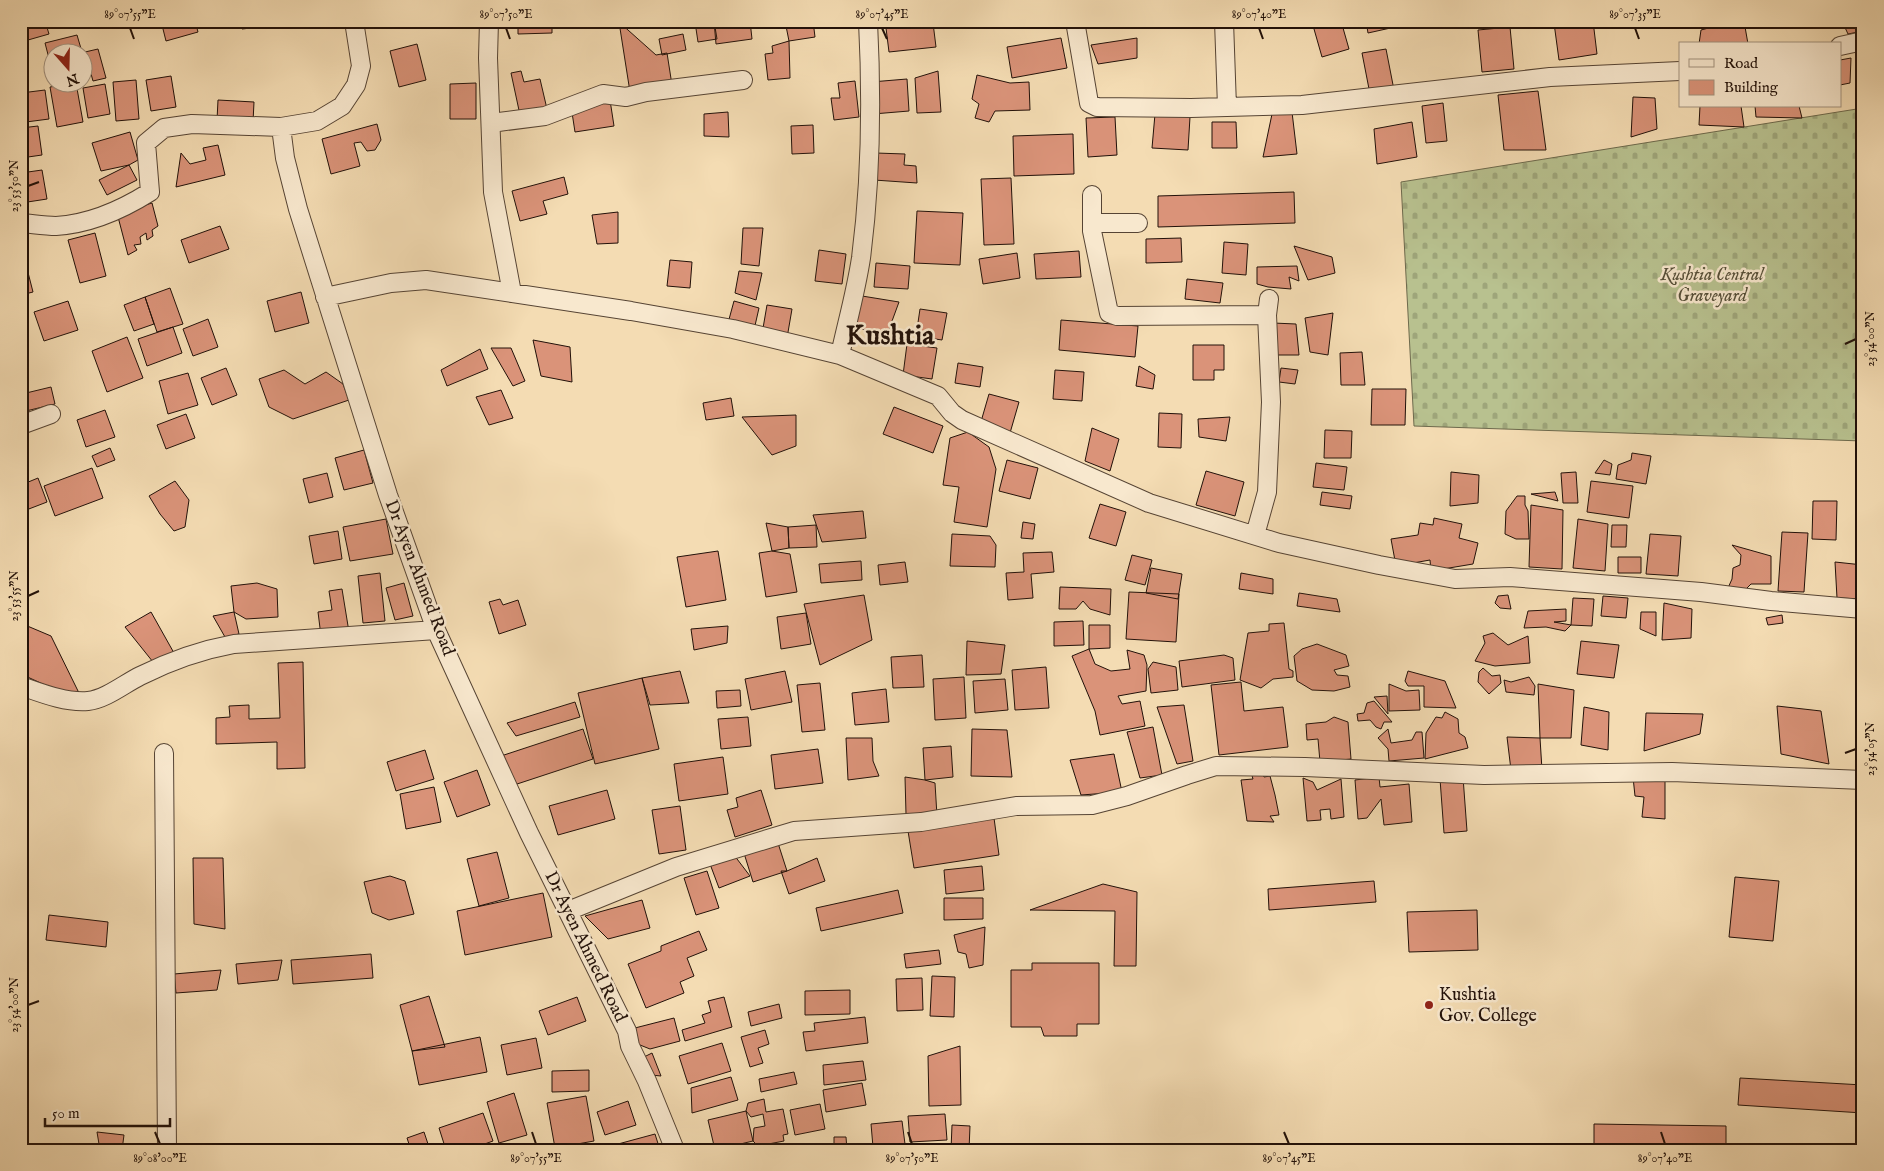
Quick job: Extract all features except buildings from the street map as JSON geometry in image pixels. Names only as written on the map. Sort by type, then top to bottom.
[{"type":"street","points":[[21,223],[55,226],[86,221],[150,192],[146,143],[164,128],[192,124],[281,127],[317,121],[342,106],[356,85],[361,66],[354,21]]},
{"type":"street","points":[[489,21],[488,58],[493,192],[512,293]]},
{"type":"street","points":[[840,355],[861,259],[869,164],[871,117],[868,21]]},
{"type":"street","points":[[1075,21],[1089,102],[1097,108],[1302,105],[1550,77],[1679,71]]},
{"type":"street","points":[[1224,21],[1227,107]]},
{"type":"street","points":[[1842,46],[1863,41]]},
{"type":"street","points":[[491,123],[545,116],[603,94],[626,97],[646,92],[743,80]]},
{"type":"street","name":"Dr Ayen Ahmed Road","points":[[281,127],[285,158],[298,209],[325,297],[388,495],[436,630],[528,833],[627,1031],[630,1046],[675,1150]]},
{"type":"street","points":[[1092,195],[1092,223],[1109,313],[1117,316],[1268,307],[1271,402],[1267,492],[1255,536]]},
{"type":"street","points":[[1092,223],[1138,224]]},
{"type":"street","points":[[325,297],[390,283],[426,280],[631,311],[733,329],[840,355],[938,396],[952,413],[962,420],[1149,503],[1296,547],[1455,579],[1510,577],[1676,589],[1770,601],[1863,609]]},
{"type":"street","points":[[21,425],[51,414]]},
{"type":"street","points":[[21,686],[42,693],[90,701],[102,697],[141,675],[208,649],[234,644],[436,630]]},
{"type":"street","points":[[164,754],[167,1150]]},
{"type":"street","points":[[568,911],[676,867],[746,844],[794,831],[921,822],[1016,806],[1092,805],[1127,796],[1187,774],[1216,766],[1305,767],[1484,775],[1672,772],[1863,780]]},
{"type":"green space","name":"Kushtia Central Graveyard","points":[[1863,108],[1863,441],[1414,426],[1401,182]]},
{"type":"place","name":"Kushtia Gov. College","points":[[1429,1005]]},
{"type":"district","name":"Kushtia","points":[[890,336]]}]
